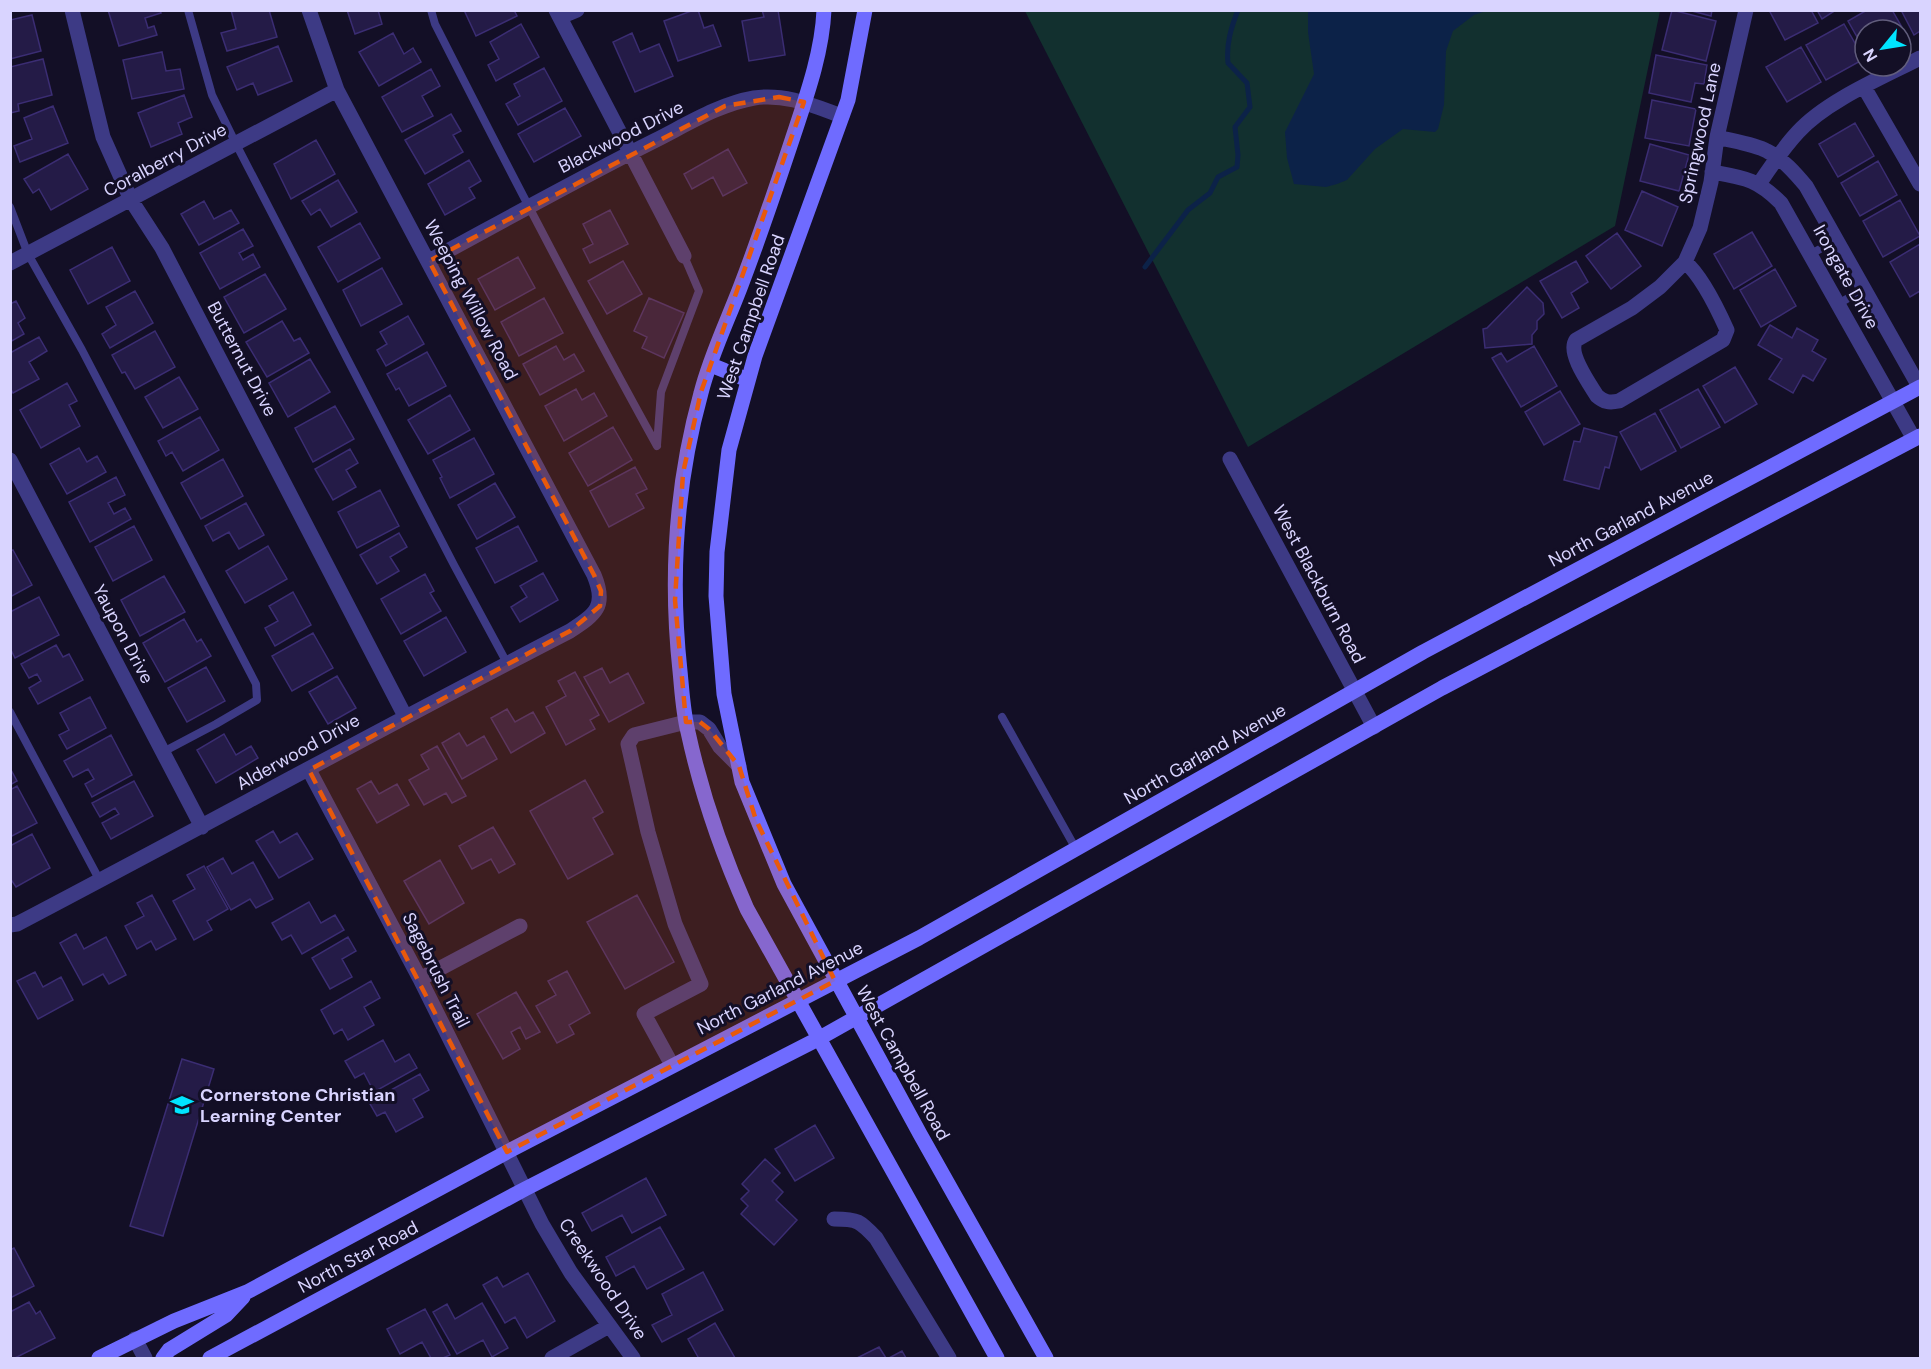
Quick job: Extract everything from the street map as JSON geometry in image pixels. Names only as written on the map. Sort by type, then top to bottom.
[{"type":"main road","name":"West Campbell Road","points":[[824,10],[823,28],[804,102],[757,244],[701,392],[683,473],[675,561],[677,642],[686,722],[708,804],[732,875],[747,909],[998,1359]]},
{"type":"main road","name":"West Campbell Road","points":[[866,10],[848,100],[755,356],[729,450],[717,552],[716,596],[724,694],[742,782],[793,902],[1046,1359]]},
{"type":"main road","points":[[711,365],[748,380]]},
{"type":"main road","name":"North Garland Avenue","points":[[507,1152],[919,938],[1423,652],[1920,387]]},
{"type":"main road","points":[[525,1189],[818,1039],[1453,682],[1917,437]]},
{"type":"main road","name":"North Star Road","points":[[99,1359],[174,1321],[247,1292],[507,1152]]},
{"type":"main road","name":"North Star Road","points":[[210,1359],[525,1189]]},
{"type":"main road","name":"North Star Road","points":[[164,1359],[169,1350],[226,1315],[247,1292]]},
{"type":"street","name":"Butternut Drive","points":[[72,10],[103,137],[131,200],[162,248],[405,716]]},
{"type":"street","name":"Weeping Willow Road","points":[[309,10],[337,90],[594,575],[601,591],[600,606]]},
{"type":"street","points":[[577,10],[558,14],[684,256]]},
{"type":"street","name":"Springwood Lane","points":[[1685,262],[1694,271],[1722,318],[1726,330],[1723,340],[1619,401],[1602,400],[1597,396],[1574,355],[1574,344],[1576,340],[1632,309],[1660,287],[1685,262],[1700,228],[1717,137],[1746,10]]},
{"type":"street","points":[[1759,184],[1799,130],[1822,111],[1920,58]]},
{"type":"street","points":[[1864,87],[1920,184]]},
{"type":"street","name":"Coralberry Drive","points":[[10,263],[337,90]]},
{"type":"street","name":"Blackwood Drive","points":[[429,261],[631,153],[725,106],[754,98],[779,97],[804,102],[842,116]]},
{"type":"street","name":"Irongate Drive","points":[[1717,137],[1765,149],[1777,157],[1806,186],[1920,387]]},
{"type":"street","name":"Irongate Drive","points":[[1712,172],[1743,177],[1759,184],[1781,203],[1893,402],[1917,437]]},
{"type":"street","name":"Yaupon Drive","points":[[10,459],[202,827]]},
{"type":"street","name":"West Blackburn Road","points":[[1230,459],[1374,728]]},
{"type":"street","name":"Alderwood Drive","points":[[10,925],[17,924],[202,827],[405,716],[570,631],[585,621],[600,606]]},
{"type":"street","points":[[672,1065],[644,1014],[701,984],[675,924],[648,832],[628,744],[634,735],[686,722],[700,722],[709,729],[720,747],[739,766]]},
{"type":"street","name":"Sagebrush Trail","points":[[309,770],[420,979],[525,1189]]},
{"type":"street","points":[[420,979],[519,926]]},
{"type":"street","name":"Creekwood Drive","points":[[525,1189],[542,1224],[571,1273],[633,1359]]},
{"type":"street","points":[[834,1219],[861,1222],[876,1238],[949,1359]]},
{"type":"street","points":[[552,1359],[609,1326]]},
{"type":"street","points":[[135,1339],[145,1359]]},
{"type":"lane","points":[[188,10],[212,95],[454,565],[507,663]]},
{"type":"lane","points":[[430,10],[528,207],[657,446],[661,392],[699,291],[684,256]]},
{"type":"lane","points":[[10,207],[28,254],[82,350],[256,684],[257,700],[163,752]]},
{"type":"lane","points":[[1811,254],[1836,240]]},
{"type":"lane","points":[[1838,304],[1864,289]]},
{"type":"lane","points":[[10,712],[100,880]]},
{"type":"lane","points":[[1002,717],[1076,849]]},
{"type":"highlighted area","points":[[779,97],[804,102],[701,392],[683,473],[675,600],[686,722],[700,722],[709,729],[739,766],[756,820],[835,981],[507,1152],[309,770],[570,631],[600,606],[601,591],[594,575],[429,261],[725,106]]},
{"type":"green space","points":[[1025,11],[1660,11],[1615,226],[1248,447]]},
{"type":"water","points":[[1308,10],[1486,11],[1474,15],[1453,31],[1446,51],[1444,105],[1438,129],[1435,132],[1403,129],[1375,149],[1347,180],[1326,187],[1294,184],[1287,158],[1285,132],[1314,74],[1308,32]]},
{"type":"building","points":[[108,10],[160,10],[161,13],[145,18],[148,28],[154,26],[157,35],[119,46]]},
{"type":"building","points":[[231,10],[269,10],[277,37],[227,51],[221,33],[236,29]]},
{"type":"building","points":[[347,10],[378,10],[382,24],[355,34]]},
{"type":"building","points":[[464,10],[514,10],[517,16],[476,36]]},
{"type":"building","points":[[698,10],[704,28],[713,25],[721,46],[678,61],[664,21]]},
{"type":"building","points":[[762,10],[778,10],[785,55],[749,61],[742,21],[764,17]]},
{"type":"building","points":[[1672,10],[1716,21],[1706,61],[1662,50]]},
{"type":"building","points":[[1688,10],[1712,10],[1711,16]]},
{"type":"building","points":[[1769,10],[1811,10],[1818,23],[1785,40]]},
{"type":"building","points":[[1817,10],[1836,10],[1822,19]]},
{"type":"building","points":[[1867,10],[1892,10],[1897,18],[1853,18]]},
{"type":"building","points":[[1901,10],[1920,10],[1920,31],[1914,35],[1913,18],[1905,18]]},
{"type":"building","points":[[32,15],[41,51],[10,59],[10,20]]},
{"type":"building","points":[[1853,18],[1853,30],[1848,21]]},
{"type":"building","points":[[521,24],[539,57],[496,81],[488,65],[499,59],[490,42]]},
{"type":"building","points":[[1844,24],[1853,40],[1853,65],[1826,80],[1806,45]]},
{"type":"building","points":[[393,33],[404,54],[413,48],[421,62],[379,86],[359,52]]},
{"type":"building","points":[[632,33],[640,52],[659,44],[673,76],[635,92],[613,42]]},
{"type":"building","points":[[278,46],[292,81],[258,95],[253,83],[237,90],[227,67]]},
{"type":"building","points":[[1801,47],[1821,82],[1787,102],[1766,67]]},
{"type":"building","points":[[162,52],[166,71],[180,69],[184,89],[132,99],[123,60]]},
{"type":"building","points":[[1656,55],[1707,65],[1704,84],[1695,83],[1691,102],[1649,93]]},
{"type":"building","points":[[43,59],[52,95],[18,104],[19,111],[10,113],[10,67]]},
{"type":"building","points":[[544,68],[562,101],[518,125],[506,104],[520,96],[514,84]]},
{"type":"building","points":[[431,69],[440,86],[422,96],[433,116],[402,132],[382,97]]},
{"type":"building","points":[[184,95],[192,117],[178,123],[182,134],[151,147],[138,113]]},
{"type":"building","points":[[1652,100],[1696,109],[1689,146],[1645,138]]},
{"type":"building","points":[[53,106],[68,143],[20,162],[14,146],[32,139],[24,118]]},
{"type":"building","points":[[565,108],[581,136],[534,162],[518,134]]},
{"type":"building","points":[[451,114],[461,131],[453,135],[463,152],[425,174],[405,140]]},
{"type":"building","points":[[1855,123],[1874,156],[1838,177],[1819,144]]},
{"type":"building","points":[[316,140],[335,174],[291,199],[274,164]]},
{"type":"building","points":[[1650,144],[1689,155],[1679,191],[1640,181]]},
{"type":"building","points":[[728,149],[747,183],[723,196],[713,177],[692,189],[684,174]]},
{"type":"building","points":[[68,154],[88,189],[51,210],[39,189],[33,193],[24,179]]},
{"type":"building","points":[[469,160],[481,181],[469,188],[475,198],[445,215],[428,184]]},
{"type":"building","points":[[1878,161],[1897,195],[1860,216],[1841,183]]},
{"type":"building","points":[[338,180],[357,212],[331,227],[320,209],[311,215],[302,201]]},
{"type":"building","points":[[1642,191],[1678,207],[1662,246],[1625,230]]},
{"type":"building","points":[[1900,200],[1920,236],[1883,257],[1863,221]]},
{"type":"building","points":[[204,201],[214,219],[231,210],[239,223],[199,245],[181,214]]},
{"type":"building","points":[[610,210],[628,244],[590,263],[583,249],[593,244],[583,224]]},
{"type":"building","points":[[360,223],[380,258],[338,282],[318,247]]},
{"type":"building","points":[[243,229],[253,246],[239,253],[243,260],[253,254],[260,267],[220,289],[200,253]]},
{"type":"building","points":[[1752,232],[1772,266],[1734,289],[1714,254]]},
{"type":"building","points":[[1617,233],[1641,266],[1611,289],[1586,256]]},
{"type":"building","points":[[1920,244],[1920,291],[1910,297],[1890,262]]},
{"type":"building","points":[[112,247],[130,281],[88,304],[70,270]]},
{"type":"building","points":[[518,257],[535,288],[495,310],[478,279]]},
{"type":"building","points":[[623,261],[642,294],[607,314],[588,281]]},
{"type":"building","points":[[1576,261],[1588,282],[1571,293],[1579,308],[1562,318],[1540,281]]},
{"type":"building","points":[[382,268],[402,304],[361,326],[343,290]]},
{"type":"building","points":[[1775,269],[1796,306],[1761,327],[1740,290]]},
{"type":"building","points":[[265,274],[286,309],[244,333],[224,297]]},
{"type":"building","points":[[1527,287],[1543,303],[1544,314],[1537,321],[1537,329],[1532,335],[1532,344],[1485,348],[1483,329],[1487,328]]},
{"type":"building","points":[[135,291],[153,323],[110,348],[102,334],[116,325],[106,307]]},
{"type":"building","points":[[544,298],[563,333],[519,356],[501,322]]},
{"type":"building","points":[[649,298],[684,313],[664,358],[642,348],[647,337],[634,331]]},
{"type":"building","points":[[16,301],[25,318],[18,323],[24,334],[10,342],[10,304]]},
{"type":"building","points":[[408,316],[424,344],[386,366],[377,350],[387,344],[380,332]]},
{"type":"building","points":[[282,321],[294,341],[300,338],[309,353],[267,377],[246,342]]},
{"type":"building","points":[[1770,325],[1792,338],[1797,328],[1818,340],[1812,351],[1826,359],[1813,381],[1803,375],[1793,393],[1769,379],[1782,359],[1758,345]]},
{"type":"building","points":[[155,331],[175,367],[135,389],[125,372],[122,373],[112,355]]},
{"type":"building","points":[[39,337],[47,351],[29,362],[39,379],[13,393],[10,388],[10,353]]},
{"type":"building","points":[[556,346],[564,360],[574,354],[584,371],[540,395],[523,364]]},
{"type":"building","points":[[1534,346],[1557,386],[1521,407],[1492,358],[1501,353],[1507,362]]},
{"type":"building","points":[[427,352],[446,386],[409,406],[399,388],[396,390],[387,374]]},
{"type":"building","points":[[310,359],[330,392],[288,417],[269,383]]},
{"type":"building","points":[[1735,367],[1757,404],[1725,423],[1703,386]]},
{"type":"building","points":[[179,377],[198,409],[163,428],[145,397]]},
{"type":"building","points":[[67,383],[77,401],[69,405],[80,426],[41,448],[20,410]]},
{"type":"building","points":[[576,389],[582,400],[594,393],[607,416],[564,441],[545,406]]},
{"type":"building","points":[[1698,389],[1720,427],[1681,448],[1660,410]]},
{"type":"building","points":[[1560,391],[1580,424],[1544,445],[1525,412]]},
{"type":"building","points":[[450,395],[470,430],[428,454],[408,420]]},
{"type":"building","points":[[335,406],[354,439],[313,462],[295,428]]},
{"type":"building","points":[[1655,413],[1676,451],[1641,470],[1620,432]]},
{"type":"building","points":[[200,417],[219,450],[183,471],[172,452],[166,456],[158,441]]},
{"type":"building","points":[[613,427],[632,460],[588,486],[569,453]]},
{"type":"building","points":[[1584,428],[1617,437],[1609,468],[1605,467],[1599,489],[1564,480],[1574,441],[1580,442]]},
{"type":"building","points":[[474,438],[494,474],[450,498],[433,460]]},
{"type":"building","points":[[79,448],[87,462],[97,456],[106,472],[67,494],[50,464]]},
{"type":"building","points":[[350,449],[358,463],[346,470],[356,487],[333,500],[315,469]]},
{"type":"building","points":[[223,459],[243,496],[201,519],[181,483]]},
{"type":"building","points":[[635,467],[647,489],[636,494],[644,508],[609,527],[590,491]]},
{"type":"building","points":[[116,477],[125,495],[108,503],[114,514],[125,508],[131,519],[90,542],[69,502]]},
{"type":"building","points":[[495,483],[515,517],[477,539],[458,505]]},
{"type":"building","points":[[380,490],[399,526],[357,548],[338,512]]},
{"type":"building","points":[[246,503],[264,535],[239,549],[229,532],[213,541],[205,526]]},
{"type":"building","points":[[134,526],[152,560],[113,581],[95,547]]},
{"type":"building","points":[[518,526],[537,561],[495,583],[476,548]]},
{"type":"building","points":[[399,533],[407,547],[390,557],[399,571],[377,584],[360,555]]},
{"type":"building","points":[[268,546],[287,579],[245,603],[226,571]]},
{"type":"building","points":[[13,550],[32,585],[10,597],[10,551]]},
{"type":"building","points":[[543,573],[558,600],[520,622],[511,607],[527,597],[520,586]]},
{"type":"building","points":[[425,574],[434,591],[430,593],[441,611],[401,634],[381,599]]},
{"type":"building","points":[[164,576],[185,612],[140,636],[121,600]]},
{"type":"building","points":[[293,592],[311,625],[275,646],[265,628],[278,621],[269,606]]},
{"type":"building","points":[[39,597],[59,635],[15,658],[10,648],[10,612]]},
{"type":"building","points":[[446,617],[466,652],[424,676],[404,641]]},
{"type":"building","points":[[184,619],[197,642],[201,639],[211,656],[165,682],[143,643]]},
{"type":"building","points":[[313,633],[333,668],[292,691],[272,656]]},
{"type":"building","points":[[56,645],[63,657],[69,654],[83,680],[38,704],[29,688],[41,681],[37,674],[29,678],[21,664]]},
{"type":"building","points":[[206,667],[225,701],[187,722],[168,688]]},
{"type":"building","points":[[602,668],[610,683],[628,673],[644,703],[609,722],[584,677]]},
{"type":"building","points":[[575,672],[599,715],[590,720],[595,729],[566,745],[546,707],[566,696],[558,681]]},
{"type":"building","points":[[337,676],[356,708],[328,724],[309,692]]},
{"type":"building","points":[[90,697],[106,728],[67,749],[59,735],[69,730],[60,713]]},
{"type":"building","points":[[507,709],[515,722],[533,712],[545,733],[511,753],[491,718]]},
{"type":"building","points":[[459,733],[467,746],[484,736],[497,759],[462,779],[442,743]]},
{"type":"building","points":[[224,734],[236,755],[251,746],[258,758],[216,783],[197,750]]},
{"type":"building","points":[[111,735],[132,775],[92,797],[85,784],[94,779],[88,769],[73,777],[64,761]]},
{"type":"building","points":[[437,746],[466,796],[452,803],[446,793],[424,805],[409,780],[429,769],[421,755]]},
{"type":"building","points":[[10,768],[17,781],[10,785]]},
{"type":"building","points":[[585,780],[603,812],[593,818],[613,854],[568,879],[530,811]]},
{"type":"building","points":[[134,781],[153,816],[111,839],[102,823],[119,814],[115,808],[100,817],[92,803]]},
{"type":"building","points":[[371,781],[379,794],[397,784],[409,805],[377,823],[357,789]]},
{"type":"building","points":[[17,786],[37,823],[10,837],[10,790]]},
{"type":"building","points":[[493,827],[515,864],[499,873],[491,859],[472,869],[459,846]]},
{"type":"building","points":[[273,831],[280,843],[297,833],[313,859],[279,878],[256,841]]},
{"type":"building","points":[[32,834],[50,868],[16,887],[10,878],[10,846]]},
{"type":"building","points":[[223,858],[232,874],[253,862],[273,899],[256,908],[250,899],[231,910],[207,867]]},
{"type":"building","points":[[440,860],[464,903],[429,924],[404,881]]},
{"type":"building","points":[[204,866],[228,909],[207,921],[212,930],[194,940],[173,901],[195,889],[187,875]]},
{"type":"building","points":[[152,895],[176,939],[156,950],[151,941],[137,949],[125,926],[144,916],[137,903]]},
{"type":"building","points":[[637,895],[674,962],[625,989],[587,922]]},
{"type":"building","points":[[309,902],[321,923],[335,915],[344,930],[302,954],[291,935],[282,940],[272,923]]},
{"type":"building","points":[[76,934],[84,949],[106,937],[126,975],[109,984],[103,974],[83,985],[60,943]]},
{"type":"building","points":[[348,937],[356,951],[342,959],[352,977],[330,989],[312,958]]},
{"type":"building","points":[[567,971],[590,1013],[569,1025],[574,1034],[557,1043],[536,1006],[556,995],[548,981]]},
{"type":"building","points":[[35,972],[43,987],[61,977],[73,1000],[38,1019],[17,981]]},
{"type":"building","points":[[371,981],[380,998],[364,1007],[374,1025],[348,1040],[342,1029],[334,1034],[321,1010]]},
{"type":"building","points":[[516,992],[540,1032],[526,1039],[520,1027],[511,1032],[520,1049],[503,1059],[477,1014]]},
{"type":"building","points":[[383,1040],[395,1062],[409,1054],[417,1068],[374,1092],[364,1073],[355,1078],[345,1061]]},
{"type":"building","points":[[182,1059],[214,1069],[163,1236],[130,1226]]},
{"type":"building","points":[[420,1074],[429,1090],[413,1099],[423,1117],[396,1132],[385,1112],[377,1116],[369,1102]]},
{"type":"building","points":[[815,1125],[834,1158],[795,1181],[775,1149]]},
{"type":"building","points":[[765,1159],[780,1173],[772,1181],[783,1192],[776,1200],[797,1220],[774,1245],[741,1214],[748,1206],[741,1199],[749,1191],[742,1184]]},
{"type":"building","points":[[646,1178],[666,1215],[632,1233],[622,1215],[592,1231],[582,1213]]},
{"type":"building","points":[[660,1227],[684,1269],[647,1289],[634,1266],[616,1276],[606,1257]]},
{"type":"building","points":[[14,1248],[34,1286],[10,1298],[10,1250]]},
{"type":"building","points":[[703,1272],[723,1310],[662,1342],[652,1325],[672,1315],[662,1294]]},
{"type":"building","points":[[528,1273],[555,1321],[527,1338],[515,1317],[505,1323],[483,1285],[497,1277],[503,1287]]},
{"type":"building","points":[[29,1302],[36,1314],[40,1311],[55,1338],[15,1358],[10,1358],[10,1312]]},
{"type":"building","points":[[482,1303],[508,1348],[492,1357],[483,1340],[457,1354],[433,1312],[447,1304],[455,1319]]},
{"type":"building","points":[[425,1309],[450,1355],[443,1358],[431,1358],[422,1342],[400,1354],[387,1329]]},
{"type":"building","points":[[715,1323],[735,1358],[695,1358],[698,1357],[688,1339]]},
{"type":"building","points":[[879,1347],[886,1358],[857,1358]]},
{"type":"building","points":[[902,1351],[906,1358],[889,1358]]},
{"type":"waterway","points":[[1145,267],[1188,210],[1210,193],[1218,177],[1237,167],[1235,127],[1250,107],[1247,83],[1228,63],[1230,36],[1238,10]]},
{"type":"place","name":"Cornerstone Christian Learning Center","points":[[182,1105]]}]
